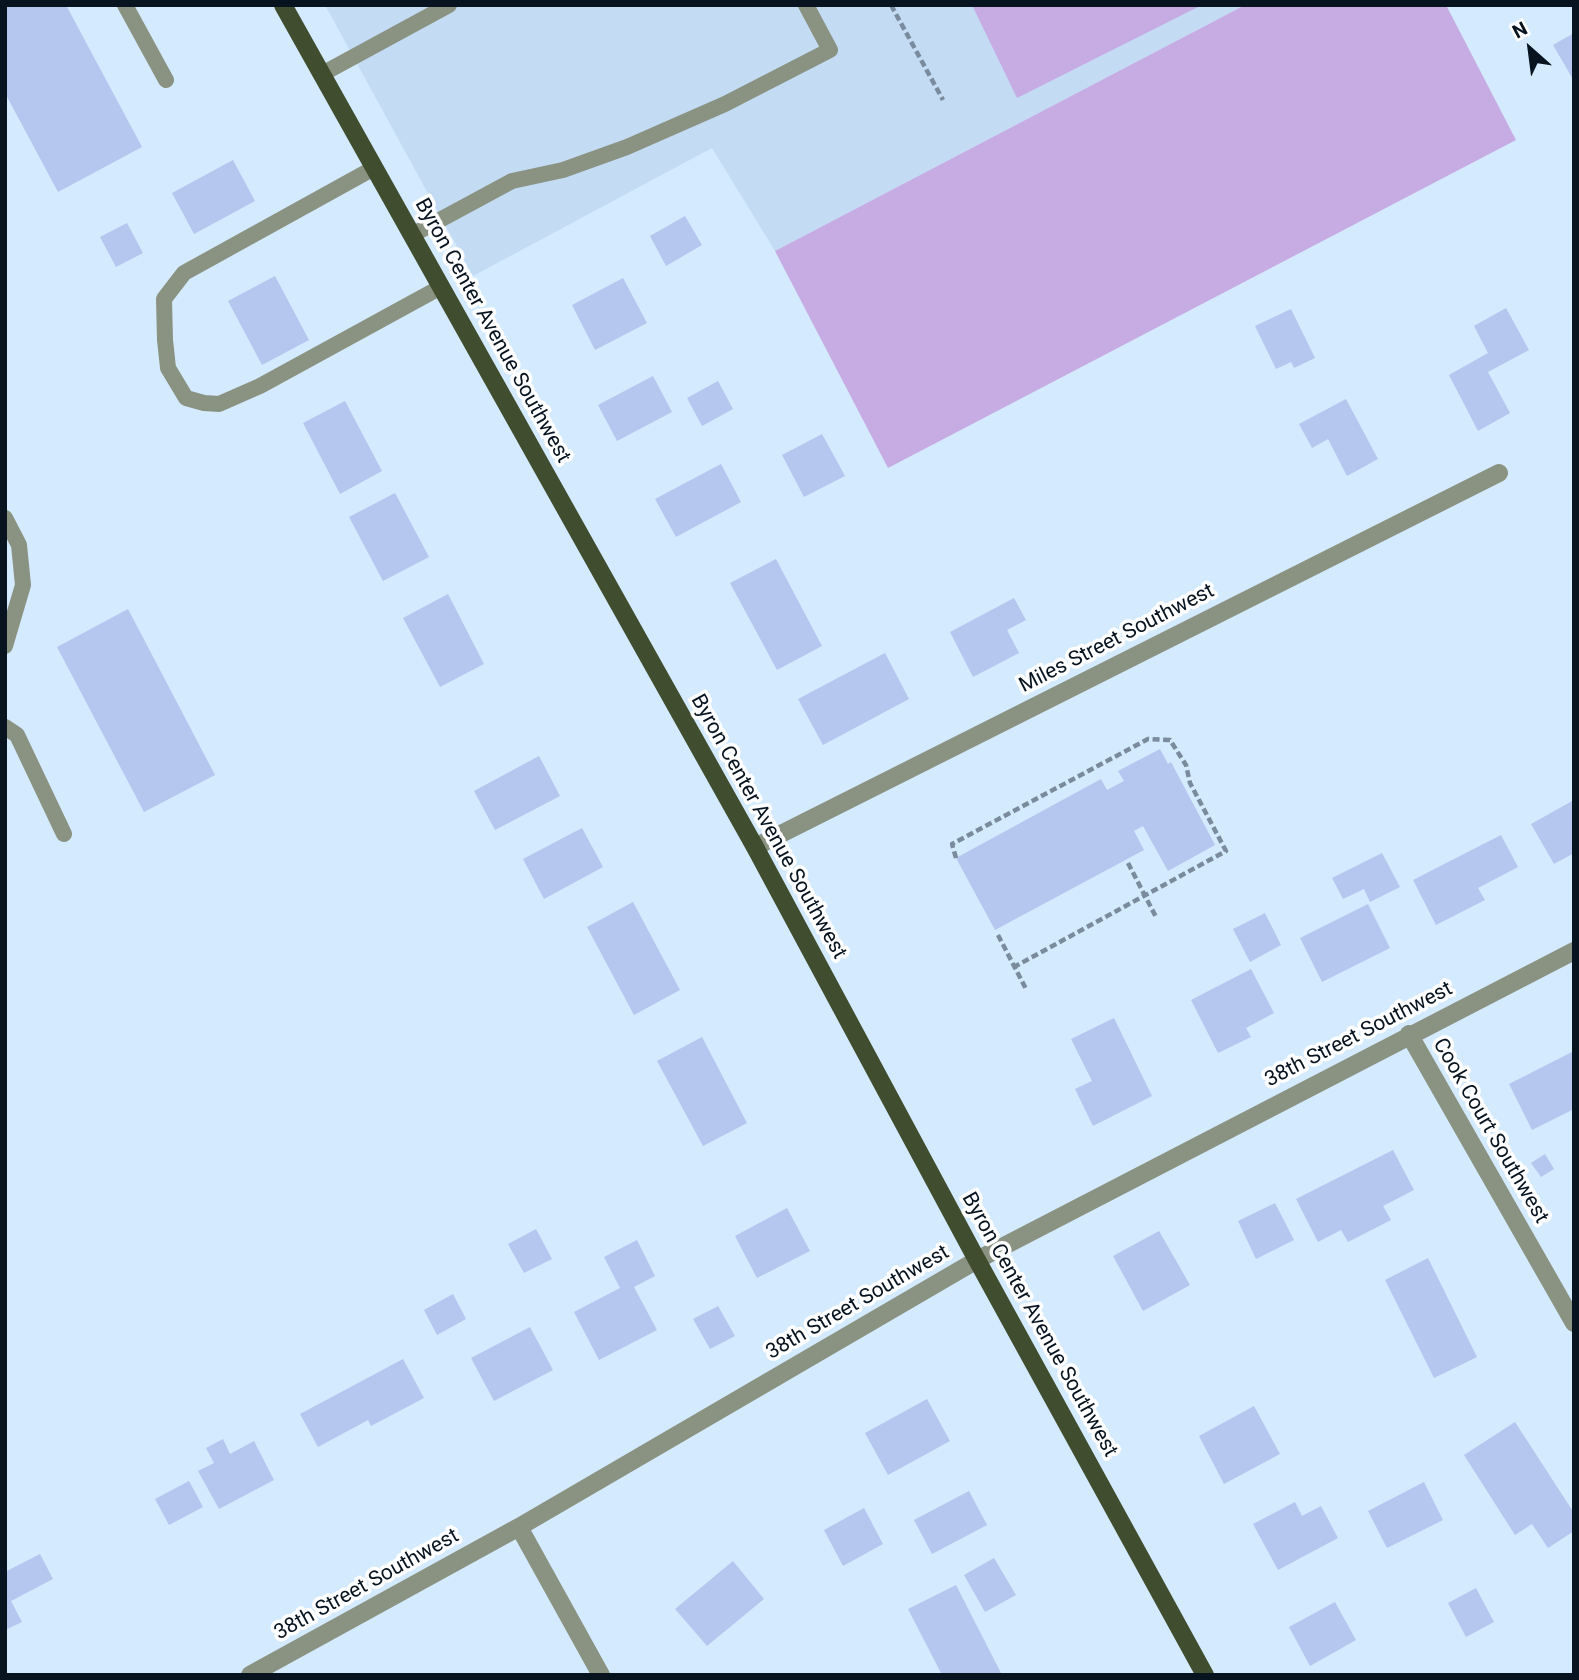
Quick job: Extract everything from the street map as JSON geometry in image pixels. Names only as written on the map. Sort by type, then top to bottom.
[{"type":"main road","name":"Byron Center Avenue Southwest","points":[[283,5],[755,847],[977,1260],[1205,1675]]},
{"type":"street","name":"Miles Street Southwest","points":[[755,847],[1499,473]]},
{"type":"street","name":"38th Street Southwest","points":[[250,1675],[519,1527],[977,1260],[1409,1034],[1574,951]]},
{"type":"street","name":"Cook Court Southwest","points":[[1409,1034],[1574,1323]]},
{"type":"street","points":[[519,1527],[601,1675]]},
{"type":"lane","points":[[125,5],[166,80]]},
{"type":"lane","points":[[321,74],[449,5]]},
{"type":"lane","points":[[412,235],[512,181],[563,170],[627,147],[725,104],[830,50],[806,5]]},
{"type":"lane","points":[[374,167],[184,273],[164,299],[164,340],[168,368],[186,398],[219,404],[260,386],[441,287]]},
{"type":"lane","points":[[5,518],[19,545],[23,585],[5,646]]},
{"type":"lane","points":[[5,727],[18,735],[64,834]]},
{"type":"path","points":[[891,5],[943,100]]},
{"type":"path","points":[[956,858],[952,844],[1148,739],[1170,740],[1186,765],[1190,783],[1226,851],[1014,967]]},
{"type":"path","points":[[1128,863],[1156,917]]},
{"type":"path","points":[[998,935],[1026,989]]},
{"type":"shaded area","points":[[325,5],[1245,5],[775,251],[712,148],[473,276]]},
{"type":"shaded area","points":[[972,5],[1202,5],[1017,98]]},
{"type":"shaded area","points":[[1245,5],[1446,5],[1516,140],[888,468],[775,251]]},
{"type":"building","points":[[5,5],[66,5],[142,147],[58,192],[5,93]]},
{"type":"building","points":[[1574,33],[1574,81],[1553,45]]},
{"type":"building","points":[[233,160],[255,201],[194,234],[172,193]]},
{"type":"building","points":[[685,216],[702,245],[666,266],[650,236]]},
{"type":"building","points":[[127,223],[143,253],[116,267],[100,237]]},
{"type":"building","points":[[275,276],[309,340],[262,365],[228,301]]},
{"type":"building","points":[[623,278],[647,323],[595,350],[572,305]]},
{"type":"building","points":[[1506,308],[1529,350],[1488,372],[1510,413],[1478,431],[1449,375],[1488,353],[1474,326]]},
{"type":"building","points":[[1291,309],[1315,358],[1294,368],[1291,362],[1276,369],[1255,326]]},
{"type":"building","points":[[653,376],[672,412],[617,441],[598,405]]},
{"type":"building","points":[[718,381],[733,409],[702,426],[687,398]]},
{"type":"building","points":[[1346,399],[1378,459],[1347,476],[1328,439],[1312,448],[1299,424]]},
{"type":"building","points":[[345,401],[382,471],[340,494],[303,423]]},
{"type":"building","points":[[822,434],[845,476],[804,497],[782,455]]},
{"type":"building","points":[[721,464],[741,502],[676,537],[655,499]]},
{"type":"building","points":[[395,493],[429,557],[383,581],[349,517]]},
{"type":"building","points":[[776,559],[822,646],[777,670],[730,583]]},
{"type":"building","points":[[448,594],[484,664],[440,687],[403,618]]},
{"type":"building","points":[[1014,598],[1026,620],[1007,630],[1019,653],[973,677],[950,632]]},
{"type":"building","points":[[128,609],[215,775],[144,812],[57,647]]},
{"type":"building","points":[[885,653],[909,699],[823,745],[798,699]]},
{"type":"building","points":[[1160,749],[1168,764],[1171,762],[1215,845],[1168,871],[1143,826],[1134,831],[1144,850],[995,930],[956,858],[1101,779],[1107,790],[1124,781],[1118,771]]},
{"type":"building","points":[[539,756],[560,796],[495,830],[474,791]]},
{"type":"building","points":[[1574,800],[1574,853],[1554,864],[1531,824]]},
{"type":"building","points":[[582,828],[603,867],[544,899],[523,859]]},
{"type":"building","points":[[1501,835],[1518,867],[1478,888],[1485,900],[1436,925],[1413,880]]},
{"type":"building","points":[[1382,853],[1400,887],[1370,902],[1364,889],[1343,899],[1332,878]]},
{"type":"building","points":[[633,902],[680,990],[634,1015],[587,927]]},
{"type":"building","points":[[1368,904],[1390,948],[1322,982],[1300,938]]},
{"type":"building","points":[[1265,913],[1281,945],[1250,962],[1233,929]]},
{"type":"building","points":[[1251,969],[1274,1013],[1246,1028],[1251,1037],[1218,1053],[1191,1000]]},
{"type":"building","points":[[1114,1018],[1152,1096],[1093,1126],[1075,1089],[1092,1081],[1071,1039]]},
{"type":"building","points":[[702,1037],[747,1123],[703,1146],[657,1061]]},
{"type":"building","points":[[1574,1051],[1574,1109],[1532,1130],[1509,1084]]},
{"type":"building","points":[[1393,1150],[1414,1190],[1383,1206],[1391,1220],[1348,1242],[1341,1230],[1318,1242],[1296,1199]]},
{"type":"building","points":[[1545,1154],[1554,1169],[1541,1177],[1531,1163]]},
{"type":"building","points":[[1275,1203],[1294,1240],[1256,1259],[1238,1221]]},
{"type":"building","points":[[787,1208],[810,1251],[757,1278],[735,1236]]},
{"type":"building","points":[[536,1229],[552,1259],[524,1273],[508,1244]]},
{"type":"building","points":[[1159,1231],[1190,1285],[1143,1311],[1113,1256]]},
{"type":"building","points":[[637,1240],[655,1276],[634,1287],[657,1330],[599,1360],[574,1312],[620,1288],[604,1257]]},
{"type":"building","points":[[1428,1258],[1477,1357],[1434,1378],[1385,1280]]},
{"type":"building","points":[[453,1294],[466,1319],[437,1335],[424,1310]]},
{"type":"building","points":[[718,1306],[735,1336],[710,1349],[693,1319]]},
{"type":"building","points":[[530,1327],[553,1370],[494,1401],[471,1358]]},
{"type":"building","points":[[403,1359],[424,1398],[371,1426],[368,1420],[318,1447],[300,1414]]},
{"type":"building","points":[[927,1399],[950,1441],[888,1475],[865,1433]]},
{"type":"building","points":[[1254,1406],[1280,1454],[1224,1484],[1199,1436]]},
{"type":"building","points":[[1515,1422],[1574,1513],[1574,1531],[1548,1548],[1532,1524],[1515,1535],[1464,1455]]},
{"type":"building","points":[[223,1439],[230,1454],[254,1441],[274,1480],[219,1509],[198,1471],[214,1463],[206,1448]]},
{"type":"building","points":[[189,1481],[203,1507],[169,1525],[155,1499]]},
{"type":"building","points":[[1424,1482],[1443,1520],[1387,1548],[1368,1511]]},
{"type":"building","points":[[969,1491],[987,1525],[932,1554],[914,1520]]},
{"type":"building","points":[[1295,1502],[1302,1516],[1321,1506],[1338,1538],[1278,1570],[1253,1524]]},
{"type":"building","points":[[864,1508],[883,1544],[843,1566],[824,1530]]},
{"type":"building","points":[[40,1554],[53,1579],[11,1601],[22,1622],[5,1630],[5,1572]]},
{"type":"building","points":[[994,1558],[1016,1595],[985,1612],[964,1575]]},
{"type":"building","points":[[733,1561],[764,1599],[707,1646],[675,1609]]},
{"type":"building","points":[[956,1585],[1002,1675],[942,1675],[908,1609]]},
{"type":"building","points":[[1476,1588],[1494,1622],[1466,1637],[1448,1603]]},
{"type":"building","points":[[1335,1602],[1356,1640],[1310,1666],[1289,1627]]}]
